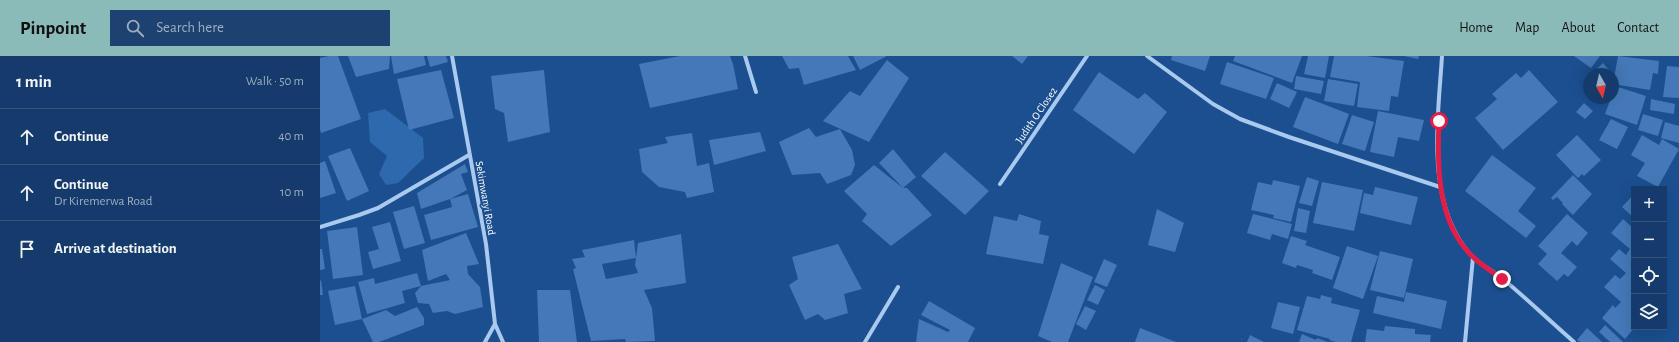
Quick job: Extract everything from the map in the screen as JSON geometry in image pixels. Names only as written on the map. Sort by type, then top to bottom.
[{"type":"street","name":"Sekimwanyi Road","points":[[452,56],[486,244],[495,324],[503,342]]},
{"type":"street","points":[[745,56],[756,92]]},
{"type":"street","name":"Judith O Close2","points":[[1000,184],[1087,56]]},
{"type":"street","points":[[1146,56],[1212,104],[1240,119],[1296,140],[1440,187]]},
{"type":"street","points":[[1442,56],[1437,152],[1440,187],[1450,224],[1459,240],[1473,257],[1502,279],[1574,342]]},
{"type":"street","points":[[320,227],[378,208],[469,154]]},
{"type":"street","points":[[1465,342],[1473,257]]},
{"type":"street","points":[[865,342],[898,287]]},
{"type":"street","points":[[485,342],[495,324]]},
{"type":"shaded area","points":[[385,109],[423,138],[424,158],[398,183],[386,185],[379,174],[387,156],[370,142],[368,113]]},
{"type":"building","points":[[338,56],[361,119],[321,133],[320,58]]},
{"type":"building","points":[[348,56],[390,56],[389,69],[356,77]]},
{"type":"building","points":[[391,56],[424,56],[426,65],[394,74]]},
{"type":"building","points":[[427,56],[446,56],[448,62],[430,67]]},
{"type":"building","points":[[680,56],[730,56],[738,89],[650,108],[639,64]]},
{"type":"building","points":[[782,56],[848,56],[856,70],[804,85],[799,68],[789,69]]},
{"type":"building","points":[[853,56],[887,56],[860,70]]},
{"type":"building","points":[[1012,56],[1028,56],[1022,64]]},
{"type":"building","points":[[1172,56],[1210,56],[1205,71],[1171,60]]},
{"type":"building","points":[[1235,56],[1302,56],[1292,83],[1233,61]]},
{"type":"building","points":[[1308,56],[1329,56],[1325,78],[1304,74]]},
{"type":"building","points":[[1334,56],[1367,56],[1404,61],[1398,97],[1391,96],[1389,111],[1357,107],[1360,82],[1330,77]]},
{"type":"building","points":[[1404,56],[1419,56],[1418,59]]},
{"type":"building","points":[[1574,56],[1600,56],[1591,68]]},
{"type":"building","points":[[1618,56],[1659,61],[1658,74],[1653,73],[1650,90],[1619,85],[1619,68],[1616,68]]},
{"type":"building","points":[[887,60],[909,78],[869,142],[823,121],[850,91],[860,96]]},
{"type":"building","points":[[1227,62],[1274,78],[1266,99],[1220,84]]},
{"type":"building","points":[[1603,63],[1607,68],[1598,68]]},
{"type":"building","points":[[1667,66],[1679,67],[1679,98],[1663,97]]},
{"type":"building","points":[[441,70],[454,118],[409,130],[397,79]]},
{"type":"building","points":[[544,70],[550,132],[508,142],[504,113],[495,109],[491,76]]},
{"type":"building","points":[[1529,70],[1558,102],[1503,150],[1475,118],[1497,99],[1492,94],[1516,73],[1521,78]]},
{"type":"building","points":[[1099,72],[1138,99],[1145,93],[1167,112],[1134,154],[1073,110]]},
{"type":"building","points":[[1296,76],[1324,81],[1321,94],[1294,89]]},
{"type":"building","points":[[1328,79],[1358,84],[1354,106],[1324,101]]},
{"type":"building","points":[[1277,83],[1297,92],[1289,108],[1270,99]]},
{"type":"building","points":[[1619,87],[1646,96],[1637,125],[1605,114],[1609,104],[1619,104]]},
{"type":"building","points":[[1305,97],[1349,114],[1338,144],[1293,127]]},
{"type":"building","points":[[1651,99],[1675,104],[1674,114],[1650,110]]},
{"type":"building","points":[[1583,104],[1593,111],[1585,119],[1576,112]]},
{"type":"building","points":[[1378,111],[1424,120],[1419,141],[1398,137],[1394,157],[1370,152]]},
{"type":"building","points":[[1643,114],[1663,120],[1658,136],[1638,130]]},
{"type":"building","points":[[1352,115],[1374,122],[1365,151],[1342,144]]},
{"type":"building","points":[[1611,119],[1628,127],[1617,149],[1599,140]]},
{"type":"building","points":[[1665,122],[1679,126],[1679,143],[1661,138]]},
{"type":"building","points":[[809,128],[816,137],[840,129],[852,150],[855,165],[851,175],[827,184],[820,173],[792,175],[779,142]]},
{"type":"building","points":[[760,132],[766,151],[714,165],[709,140]]},
{"type":"building","points":[[692,133],[697,166],[709,163],[714,192],[687,198],[685,192],[659,187],[642,172],[639,149],[668,143],[665,137]]},
{"type":"building","points":[[1577,135],[1601,160],[1584,176],[1582,174],[1578,178],[1556,155]]},
{"type":"building","points":[[1642,135],[1659,145],[1662,139],[1679,149],[1659,186],[1637,176],[1645,163],[1631,155]]},
{"type":"building","points":[[350,148],[369,191],[347,201],[328,156]]},
{"type":"building","points":[[893,149],[916,177],[903,188],[879,163]]},
{"type":"building","points":[[945,152],[989,191],[965,215],[921,176]]},
{"type":"building","points":[[1492,155],[1536,188],[1518,211],[1536,226],[1526,238],[1465,191]]},
{"type":"building","points":[[325,161],[336,193],[320,198],[320,163]]},
{"type":"building","points":[[465,164],[468,172],[461,174],[467,190],[450,199],[421,209],[417,193]]},
{"type":"building","points":[[874,165],[903,188],[907,188],[932,215],[891,246],[862,221],[867,214],[844,191]]},
{"type":"building","points":[[1573,175],[1592,194],[1573,215],[1557,197],[1553,200],[1551,198]]},
{"type":"building","points":[[1307,177],[1319,181],[1312,206],[1299,203]]},
{"type":"building","points":[[1273,180],[1300,186],[1291,222],[1273,218],[1274,215],[1251,210],[1258,182],[1272,185]]},
{"type":"building","points":[[1322,182],[1363,190],[1354,231],[1313,223]]},
{"type":"building","points":[[1375,187],[1418,197],[1411,225],[1360,213],[1364,193],[1373,195]]},
{"type":"building","points":[[468,194],[478,227],[431,240],[424,215],[452,207],[450,199]]},
{"type":"building","points":[[1631,197],[1631,215],[1622,207]]},
{"type":"building","points":[[414,206],[425,243],[404,249],[393,212]]},
{"type":"building","points":[[1298,208],[1310,211],[1306,233],[1294,231]]},
{"type":"building","points":[[1157,209],[1184,223],[1175,252],[1148,245]]},
{"type":"building","points":[[1019,214],[1041,221],[1039,234],[1049,236],[1043,264],[986,254],[994,216],[1017,221]]},
{"type":"building","points":[[1253,214],[1292,224],[1288,239],[1272,234],[1270,240],[1247,233]]},
{"type":"building","points":[[1567,214],[1588,233],[1577,246],[1572,241],[1561,253],[1577,267],[1568,277],[1564,274],[1557,281],[1538,264],[1547,254],[1538,246]]},
{"type":"building","points":[[1623,219],[1631,226],[1631,330],[1632,330],[1625,339],[1602,318],[1613,305],[1615,308],[1621,302],[1604,287],[1615,275],[1620,279],[1626,273],[1610,259],[1619,249],[1626,255],[1630,249],[1611,233]]},
{"type":"building","points":[[390,222],[401,261],[373,269],[368,252],[379,249],[372,227]]},
{"type":"building","points":[[357,227],[363,275],[333,279],[327,231]]},
{"type":"building","points":[[466,233],[479,264],[467,266],[468,274],[480,287],[483,307],[455,314],[447,311],[433,313],[429,304],[418,303],[415,293],[421,286],[450,280],[446,274],[428,281],[422,250]]},
{"type":"building","points":[[681,234],[686,283],[644,290],[652,308],[655,341],[626,342],[625,339],[591,341],[573,269],[576,268],[572,259],[585,257],[582,250],[634,240],[636,258],[638,243]],"holes":[[[636,258],[635,265],[638,273],[606,279],[602,264]]]},
{"type":"building","points":[[1291,236],[1307,241],[1305,245],[1340,257],[1332,280],[1312,273],[1313,270],[1297,265],[1296,268],[1282,263]]},
{"type":"building","points":[[838,244],[862,289],[844,294],[848,313],[825,320],[818,314],[805,320],[789,285],[798,279],[792,257]]},
{"type":"building","points":[[1347,246],[1378,256],[1363,299],[1333,288]]},
{"type":"building","points":[[320,249],[322,249],[325,269],[320,270]]},
{"type":"building","points":[[1380,251],[1413,259],[1404,298],[1370,290]]},
{"type":"building","points":[[1104,259],[1117,265],[1107,287],[1094,282]]},
{"type":"building","points":[[1061,263],[1093,277],[1068,342],[1052,342],[1038,336]]},
{"type":"building","points":[[417,273],[421,286],[402,291],[405,303],[367,314],[358,282],[374,278],[375,284]]},
{"type":"building","points":[[321,280],[323,295],[320,295]]},
{"type":"building","points":[[1095,285],[1105,290],[1098,305],[1087,300]]},
{"type":"building","points":[[355,286],[362,319],[335,325],[328,291]]},
{"type":"building","points":[[537,290],[570,290],[577,342],[539,342]]},
{"type":"building","points":[[1406,292],[1447,301],[1441,329],[1373,313],[1377,296],[1404,302]]},
{"type":"building","points":[[1321,295],[1332,298],[1331,303],[1360,310],[1351,342],[1336,342],[1297,330],[1307,296],[1320,299]]},
{"type":"building","points":[[929,301],[975,328],[968,342],[916,342],[919,319],[948,332],[950,330],[921,315]]},
{"type":"building","points":[[1278,302],[1300,307],[1293,334],[1271,328]]},
{"type":"building","points":[[1085,306],[1096,311],[1086,330],[1076,324]]},
{"type":"building","points":[[417,307],[424,318],[424,325],[379,342],[373,342],[362,319],[386,310],[395,316]]},
{"type":"building","points":[[1605,325],[1623,342],[1610,342],[1599,332]]},
{"type":"building","points":[[1385,326],[1415,329],[1415,334],[1431,335],[1430,342],[1365,342],[1367,329],[1384,331]]},
{"type":"building","points":[[1140,328],[1176,342],[1135,342]]},
{"type":"building","points":[[1587,328],[1602,342],[1580,342],[1577,340]]},
{"type":"building","points":[[1302,334],[1316,340],[1317,338],[1328,342],[1299,342]]},
{"type":"building","points":[[1250,335],[1264,342],[1247,342]]},
{"type":"route","points":[[1439,121],[1437,152],[1440,187],[1450,224],[1459,240],[1473,257],[1502,279]]}]
